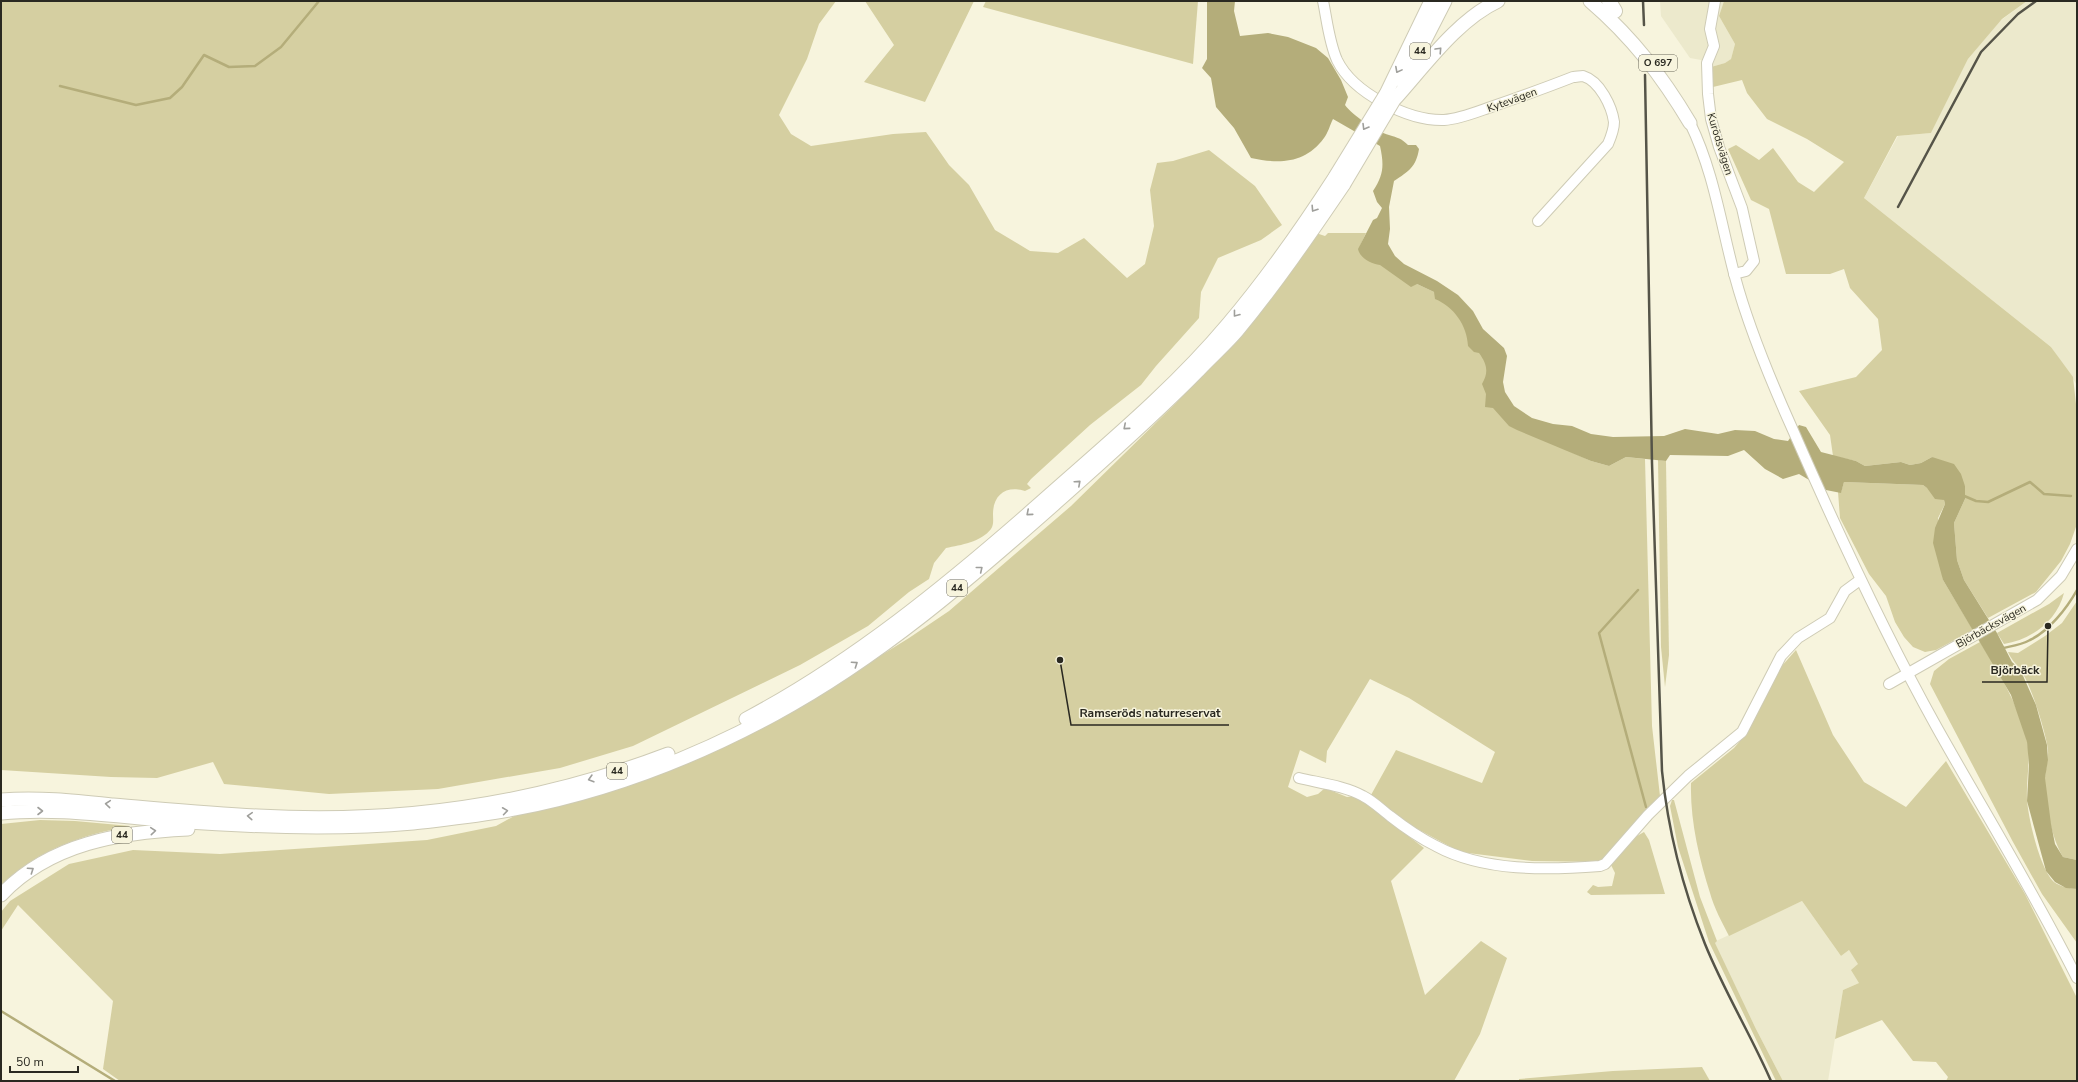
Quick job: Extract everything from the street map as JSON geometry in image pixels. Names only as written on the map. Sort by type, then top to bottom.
[{"type":"main road","name":"44","points":[[1390,97],[1431,1]]},
{"type":"main road","name":"44","points":[[1,895],[17,880],[55,856],[98,840],[161,831],[259,826],[375,826],[438,820],[515,809],[607,786],[646,772],[729,737],[777,713],[866,657],[952,592],[998,554],[1158,411],[1235,333],[1298,252],[1445,1]]},
{"type":"main road","points":[[1390,97],[1455,33],[1480,12],[1498,1]]},
{"type":"main road","points":[[1578,1],[1608,6]]},
{"type":"main road","name":"O 697","points":[[1590,1],[1608,6],[1634,31],[1665,73],[1682,101],[1690,123]]},
{"type":"main road","name":"44","points":[[1,800],[63,800],[267,817],[338,818],[400,815],[481,805],[552,791],[644,763],[725,730],[820,676],[897,622],[992,545],[1153,403],[1227,326],[1289,248],[1340,180]]},
{"type":"main road","name":"44","points":[[1,813],[65,812],[259,826]]},
{"type":"street","name":"Kytevägen","points":[[1323,1],[1330,39],[1337,60],[1348,77],[1361,89],[1386,104],[1422,118],[1444,120],[1466,116],[1574,77],[1583,76],[1593,83],[1604,96],[1611,111],[1614,123],[1613,132],[1608,144],[1538,221]]},
{"type":"street","name":"Kurödsvägen","points":[[1715,1],[1710,29],[1714,46],[1707,63],[1709,107],[1719,147],[1742,208],[1754,261],[1746,271],[1734,274]]},
{"type":"street","name":"O 697","points":[[1690,123],[1714,185],[1734,274],[1758,346],[1790,424],[1860,580],[1935,725],[2055,934],[2077,978]]},
{"type":"street","name":"Björbäcksvägen","points":[[1889,684],[2037,600],[2061,576],[2077,549]]},
{"type":"street","points":[[1299,778],[1356,792],[1365,797],[1399,823],[1436,846],[1464,857],[1496,864],[1542,868],[1600,866],[1605,864],[1648,815],[1688,776],[1742,732],[1781,656],[1798,638],[1830,618],[1845,591],[1860,580]]},
{"type":"shaded area","points":[[1,1],[836,1],[819,24],[807,59],[779,115],[791,134],[811,146],[893,134],[926,132],[949,165],[969,185],[995,230],[1030,251],[1058,253],[1084,238],[1127,278],[1145,264],[1154,226],[1150,190],[1157,163],[1173,161],[1209,150],[1255,186],[1282,225],[1261,240],[1218,258],[1201,292],[1199,318],[1141,385],[1090,425],[1031,479],[1027,484],[1031,488],[1025,491],[1018,489],[1007,490],[998,496],[995,501],[993,525],[987,533],[976,540],[946,548],[934,563],[929,579],[909,592],[868,626],[800,665],[633,746],[560,768],[438,789],[329,794],[224,784],[213,762],[157,778],[111,777],[1,770]]},
{"type":"shaded area","points":[[865,1],[974,1],[925,102],[864,82],[894,45]]},
{"type":"shaded area","points":[[986,1],[1198,1],[1193,64],[983,7]]},
{"type":"shaded area","points":[[1207,1],[1235,1],[1234,11],[1240,36],[1268,33],[1288,37],[1316,48],[1328,58],[1341,80],[1348,97],[1345,105],[1348,109],[1372,127],[1399,138],[1408,145],[1416,145],[1419,149],[1414,164],[1408,171],[1394,181],[1389,207],[1390,229],[1388,244],[1395,256],[1404,264],[1437,281],[1458,295],[1473,311],[1483,329],[1504,348],[1507,356],[1503,382],[1505,392],[1514,406],[1532,418],[1553,424],[1572,426],[1591,434],[1613,437],[1664,436],[1685,429],[1718,434],[1735,430],[1755,431],[1774,439],[1788,441],[1799,425],[1806,427],[1821,452],[1856,461],[1865,466],[1901,462],[1910,465],[1921,463],[1932,457],[1954,464],[1961,474],[1965,486],[1965,499],[1954,523],[1957,560],[1964,580],[1997,633],[2012,662],[2020,669],[2036,705],[2047,745],[2048,760],[2045,778],[2055,844],[2063,857],[2077,860],[2077,889],[2066,888],[2055,882],[2046,871],[2027,801],[2029,765],[2027,742],[2011,695],[1943,580],[1933,543],[1935,528],[1945,504],[1944,500],[1935,499],[1923,485],[1844,482],[1841,493],[1826,490],[1799,474],[1783,479],[1765,469],[1744,450],[1728,456],[1670,455],[1666,461],[1626,457],[1609,466],[1591,461],[1509,426],[1493,408],[1485,407],[1486,394],[1482,384],[1486,376],[1485,364],[1479,353],[1474,352],[1468,346],[1465,331],[1454,312],[1442,302],[1435,299],[1434,292],[1417,284],[1411,287],[1380,265],[1366,260],[1359,252],[1358,249],[1373,220],[1377,218],[1382,208],[1377,202],[1373,191],[1382,169],[1380,146],[1333,119],[1324,138],[1317,147],[1309,153],[1291,160],[1281,161],[1251,158],[1234,128],[1216,107],[1211,78],[1202,68],[1207,59]]},
{"type":"shaded area","points":[[1660,1],[1724,1],[1719,16],[1735,44],[1731,59],[1725,63],[1711,67],[1701,60],[1690,58],[1661,16]]},
{"type":"shaded area","points":[[1724,1],[2027,1],[2002,19],[1968,59],[1931,133],[1897,136],[1864,198],[2051,347],[2073,377],[2077,413],[2077,524],[2070,544],[2061,561],[2036,592],[1988,618],[1964,580],[1957,560],[1954,523],[1965,499],[1965,486],[1932,457],[1921,463],[1910,465],[1901,462],[1865,466],[1856,461],[1833,456],[1830,435],[1799,391],[1856,377],[1882,350],[1878,319],[1850,288],[1844,269],[1830,274],[1786,274],[1769,209],[1751,200],[1728,149],[1736,145],[1759,160],[1773,148],[1798,182],[1814,192],[1844,162],[1807,139],[1767,119],[1747,93],[1742,80],[1713,87],[1711,67],[1725,63],[1731,59],[1735,44],[1719,16]]},
{"type":"shaded area","points":[[2027,1],[2077,1],[2077,385],[2051,347],[1864,198],[1898,136],[1931,133],[1968,59],[2000,21]]},
{"type":"shaded area","points":[[1316,233],[1325,236],[1328,233],[1366,233],[1360,246],[1417,284],[1434,292],[1454,311],[1487,355],[1493,393],[1571,452],[1591,461],[1609,466],[1626,457],[1645,459],[1652,726],[1660,796],[1606,859],[1601,862],[1532,861],[1460,852],[1401,820],[1371,795],[1396,750],[1482,783],[1495,752],[1409,698],[1370,679],[1327,751],[1326,763],[1300,750],[1288,787],[1307,797],[1318,794],[1325,788],[1347,797],[1356,796],[1424,848],[1391,881],[1425,995],[1481,941],[1507,958],[1480,1034],[1454,1081],[120,1081],[103,1069],[113,1001],[18,905],[1,931],[1,912],[10,901],[69,864],[133,850],[220,854],[427,840],[496,826],[589,775],[660,763],[809,700],[909,638],[949,611],[1071,506],[1176,403],[1256,311]]},
{"type":"shaded area","points":[[1658,460],[1666,461],[1669,655],[1665,687],[1661,647]]},
{"type":"shaded area","points":[[1844,482],[1923,485],[1944,500],[1945,504],[1938,518],[1943,580],[1973,630],[1936,650],[1925,652],[1913,647],[1904,637],[1895,622],[1886,596],[1869,574],[1840,518],[1838,492],[1841,492]]},
{"type":"shaded area","points":[[2064,593],[2061,603],[2042,628],[2024,638],[2004,644],[1997,633],[2049,604]]},
{"type":"shaded area","points":[[2077,601],[2077,860],[2063,857],[2055,839],[2049,818],[2045,786],[2048,748],[2040,716],[2024,676],[2008,652],[2018,653],[2045,636],[2062,623]]},
{"type":"shaded area","points":[[1980,642],[2008,690],[2019,714],[2027,741],[2029,755],[2027,792],[2028,807],[2032,830],[2044,866],[2054,882],[2068,888],[2077,889],[2077,943],[2042,894],[1930,684],[1934,671],[1949,659]]},
{"type":"shaded area","points":[[1796,650],[1833,735],[1864,782],[1906,807],[1946,761],[2025,894],[2077,998],[2077,1081],[1946,1081],[1948,1077],[1936,1062],[1913,1061],[1882,1020],[1835,1039],[1843,990],[1859,983],[1851,970],[1858,964],[1849,950],[1841,956],[1802,901],[1729,936],[1718,915],[1702,866],[1692,811],[1691,783],[1734,748],[1748,732],[1780,668]]},
{"type":"shaded area","points":[[1672,800],[1674,800],[1700,897],[1717,941],[1715,943],[1756,1029],[1783,1081],[1776,1081],[1709,942],[1678,847],[1670,806]]},
{"type":"shaded area","points":[[40,820],[75,821],[130,826],[77,839],[45,853],[30,862],[1,885],[1,824]]},
{"type":"shaded area","points":[[1644,832],[1649,840],[1665,894],[1591,895],[1587,892],[1593,885],[1598,887],[1612,886],[1615,873],[1611,865],[1637,836]]},
{"type":"shaded area","points":[[1802,901],[1841,956],[1849,950],[1859,964],[1859,983],[1843,990],[1828,1081],[1783,1081],[1714,942]]},
{"type":"shaded area","points":[[1702,1067],[1710,1081],[1519,1081],[1519,1079],[1613,1071]]},
{"type":"waterway","points":[[60,86],[136,105],[170,98],[182,87],[204,55],[229,67],[255,66],[281,47],[319,1]]},
{"type":"waterway","points":[[1962,495],[1976,501],[1988,502],[2030,482],[2044,494],[2071,496]]},
{"type":"waterway","points":[[1638,590],[1599,633],[1646,807]]},
{"type":"waterway","points":[[2003,648],[2027,642],[2044,631],[2063,611],[2077,590]]},
{"type":"waterway","points":[[1,1011],[115,1081]]},
{"type":"railway","points":[[1643,1],[1644,25]]},
{"type":"railway","points":[[1898,207],[1981,52],[2018,14],[2036,1]]},
{"type":"railway","points":[[1645,75],[1652,463],[1662,771],[1672,838],[1683,881],[1697,923],[1712,961],[1771,1081]]},
{"type":"place","name":"Björbäck","points":[[2048,626]]},
{"type":"place","name":"Ramseröds naturreservat","points":[[1060,660]]}]
